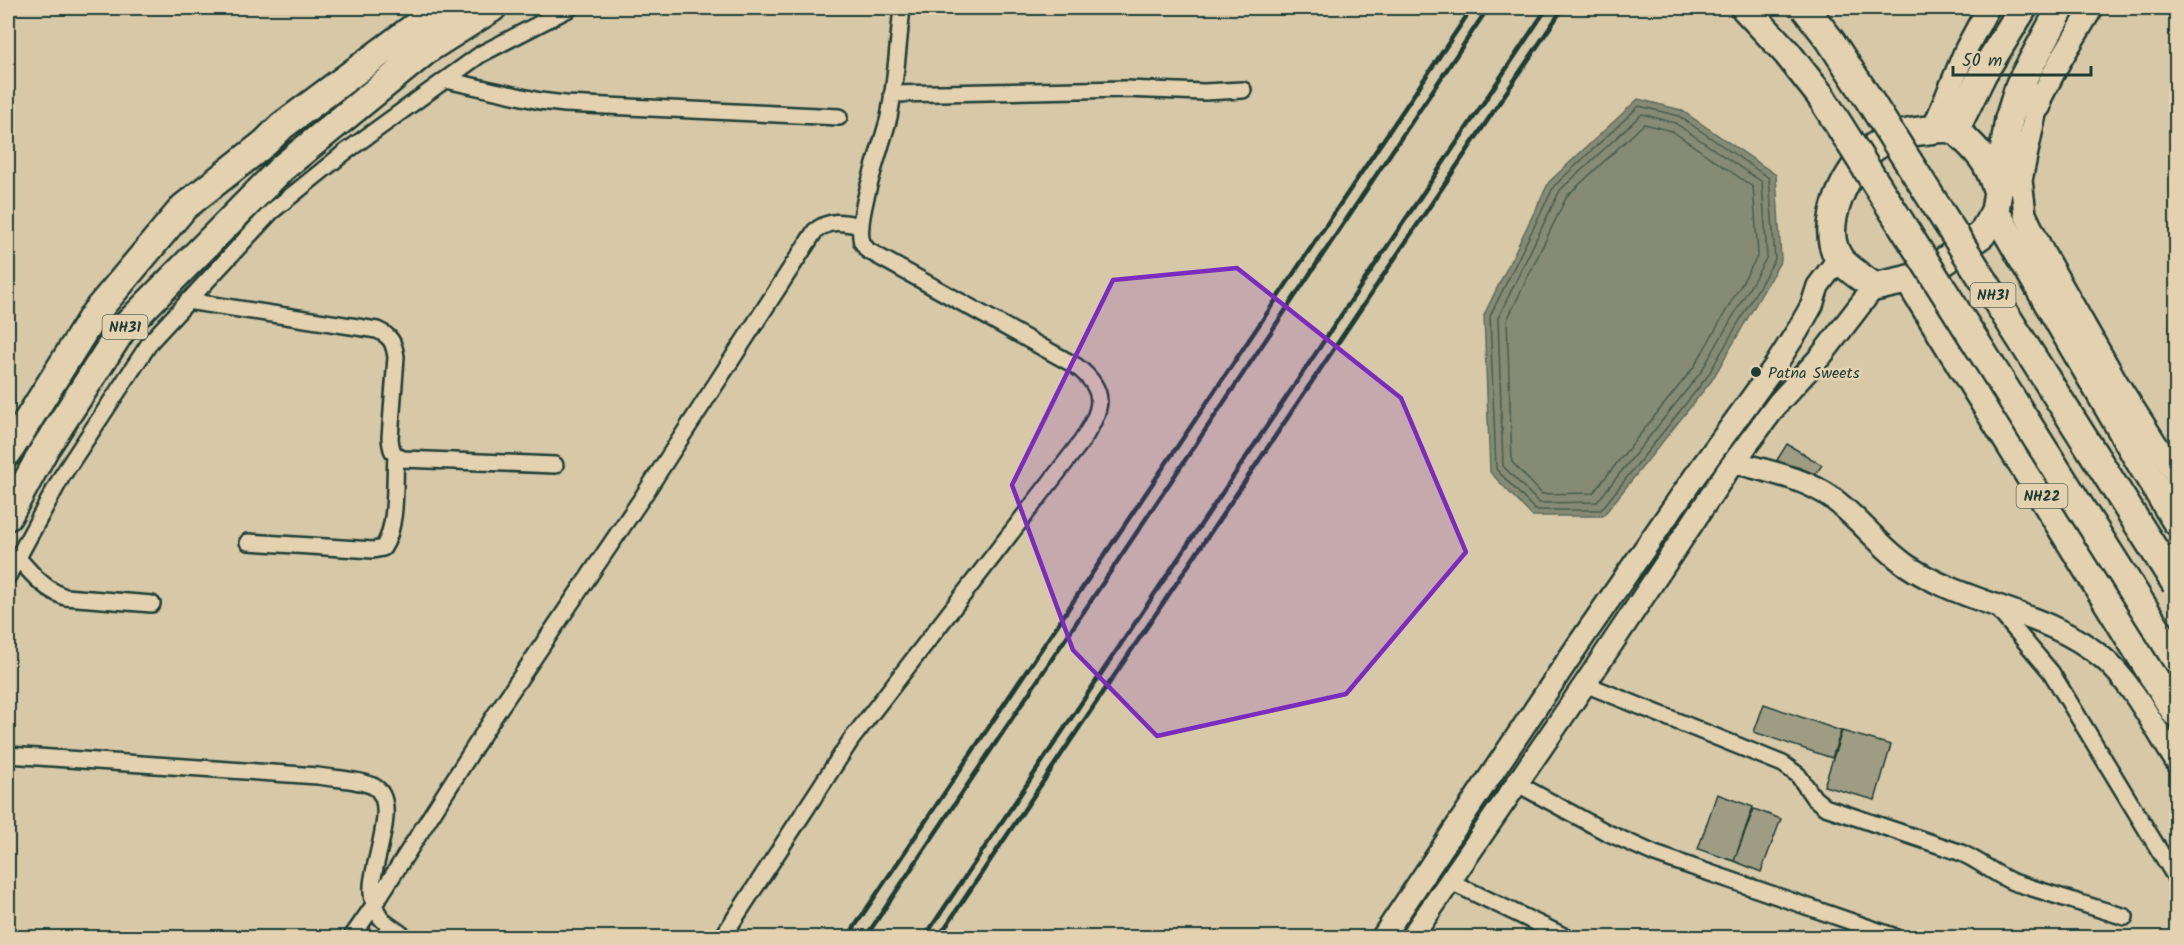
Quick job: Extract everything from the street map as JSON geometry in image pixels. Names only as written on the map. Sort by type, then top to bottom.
[{"type":"highway","name":"NH31","points":[[8,452],[95,313],[184,207],[265,143],[282,126],[416,26],[444,8]]},
{"type":"highway","name":"NH31","points":[[8,516],[44,450],[121,331],[282,168],[429,48],[492,8]]},
{"type":"highway","name":"NH31","points":[[1745,8],[1787,53],[1820,95],[2176,659]]},
{"type":"highway","name":"NH31","points":[[1805,8],[1830,40],[1868,98],[2176,584]]},
{"type":"highway","points":[[1944,130],[2023,8]]},
{"type":"highway","points":[[2061,8],[2020,84],[2009,119],[1996,200],[1982,234],[1924,276],[1874,287],[1839,258],[1833,242],[1833,213],[1841,190],[1856,165],[1874,147],[1911,131],[1944,130],[1982,154],[1989,165],[1996,200],[2140,462],[2176,521]]},
{"type":"highway","points":[[2020,84],[2037,105]]},
{"type":"highway","points":[[265,143],[282,168]]},
{"type":"highway","name":"NH22","points":[[1908,279],[2176,713]]},
{"type":"main road","points":[[1944,130],[1966,50],[1988,8]]},
{"type":"main road","points":[[2092,8],[2037,105],[2022,180],[2025,214],[2044,254],[2116,381],[2176,475]]},
{"type":"main road","points":[[1382,938],[1578,645],[1775,366],[1812,305],[1818,286],[1839,258]]},
{"type":"main road","points":[[1411,938],[1734,462],[1779,402],[1821,356],[1874,287]]},
{"type":"main road","points":[[1734,462],[1805,483],[1830,497],[1905,564],[1943,586],[2068,634],[2104,659],[2117,672],[2176,761]]},
{"type":"street","points":[[8,576],[62,476],[151,341],[271,212],[344,153],[481,54],[570,8]]},
{"type":"street","points":[[723,938],[851,740],[1082,441],[1099,410],[1100,398],[1096,386],[1087,374],[1076,366],[867,250],[862,242],[861,226],[879,147],[888,119],[902,8]]},
{"type":"street","points":[[446,80],[540,101],[565,104],[839,117]]},
{"type":"street","points":[[892,94],[1125,89],[1204,92],[1243,90]]},
{"type":"street","points":[[351,938],[495,715],[642,498],[814,231],[826,223],[839,221],[861,226]]},
{"type":"street","points":[[187,301],[377,330],[388,335],[394,344],[396,357],[390,438],[391,449],[396,456],[403,459],[555,465]]},
{"type":"street","points":[[249,542],[373,550],[383,548],[393,526],[396,456]]},
{"type":"street","points":[[17,557],[38,581],[52,592],[65,597],[152,604]]},
{"type":"street","points":[[1995,606],[2051,672],[2176,878]]},
{"type":"street","points":[[1585,684],[1783,764],[1798,775],[1814,798],[1826,807],[1977,859],[1998,875],[2013,882],[2125,917]]},
{"type":"street","points":[[8,755],[318,776],[359,782],[374,787],[383,796],[386,812],[372,887],[374,905],[381,919],[406,938]]},
{"type":"street","points":[[1516,783],[1606,832],[1655,854],[1893,936]]},
{"type":"street","points":[[1449,881],[1568,938]]},
{"type":"highlighted area","points":[[1237,268],[1401,398],[1466,552],[1346,694],[1157,736],[1073,650],[1012,485],[1113,280]]},
{"type":"water","points":[[1638,99],[1681,110],[1776,175],[1781,260],[1712,380],[1603,516],[1532,516],[1490,472],[1484,315],[1549,182]]},
{"type":"building","points":[[1787,444],[1822,465],[1811,481],[1777,460]]},
{"type":"building","points":[[1764,704],[1841,731],[1832,758],[1754,732]]},
{"type":"building","points":[[1842,731],[1891,745],[1875,800],[1824,786]]},
{"type":"building","points":[[1717,794],[1753,807],[1734,861],[1698,849]]},
{"type":"building","points":[[1754,809],[1781,819],[1761,872],[1734,861]]},
{"type":"railway","points":[[847,938],[1472,8]]},
{"type":"railway","points":[[865,938],[1488,8]]},
{"type":"railway","points":[[924,938],[1547,8]]},
{"type":"railway","points":[[938,938],[1563,8]]},
{"type":"place","name":"Patna Sweets","points":[[1756,372]]}]
